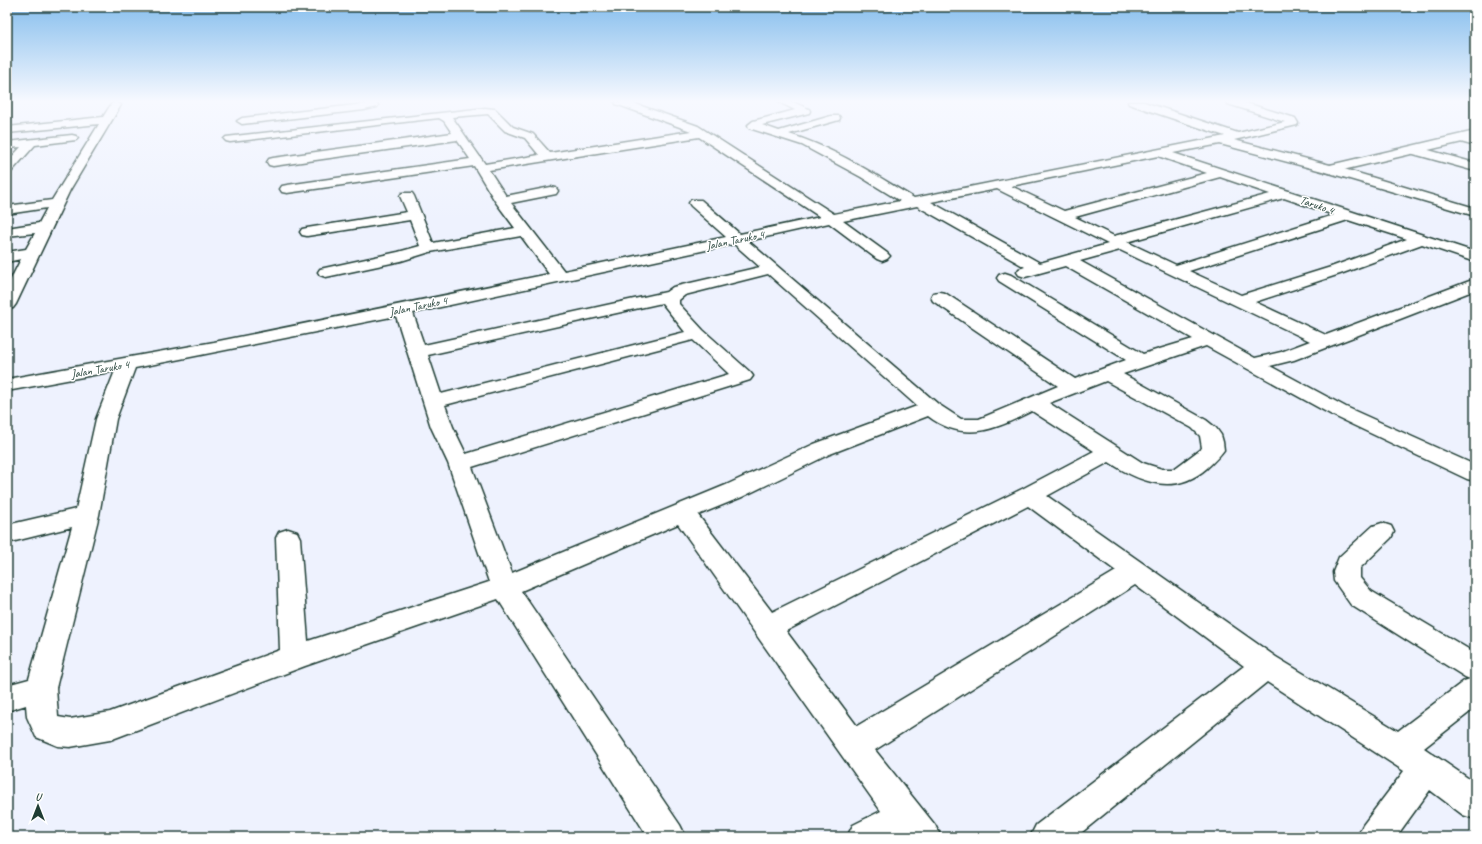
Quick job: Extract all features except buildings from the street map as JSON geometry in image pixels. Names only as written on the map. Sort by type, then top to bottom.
[{"type":"street","points":[[7,145],[38,141]]},
{"type":"street","points":[[7,304],[12,287],[32,253],[57,203],[94,141]]},
{"type":"street","points":[[273,162],[420,141]]},
{"type":"street","points":[[462,141],[480,165],[502,201],[559,276]]},
{"type":"street","points":[[534,141],[547,157]]},
{"type":"street","points":[[287,189],[547,157],[647,141]]},
{"type":"street","points":[[713,141],[832,219],[882,256]]},
{"type":"street","points":[[801,141],[827,153],[1038,268]]},
{"type":"street","name":"Jalan Taruko 4","points":[[7,385],[127,364],[404,310],[832,219],[1213,141]]},
{"type":"street","name":"Jalan Taruko 4","points":[[1225,141],[1330,169],[1451,141]]},
{"type":"street","points":[[7,169],[32,142]]},
{"type":"street","points":[[1414,150],[1475,167]]},
{"type":"street","name":"Taruko 4","points":[[1159,153],[1475,257]]},
{"type":"street","points":[[1330,169],[1475,212]]},
{"type":"street","points":[[1062,216],[1221,173]]},
{"type":"street","points":[[999,185],[1117,243],[1325,341]]},
{"type":"street","points":[[502,201],[551,191]]},
{"type":"street","points":[[1140,361],[1005,278],[1068,261],[1117,243],[1284,194]]},
{"type":"street","points":[[407,196],[428,248]]},
{"type":"street","points":[[7,210],[57,203]]},
{"type":"street","points":[[696,203],[931,408],[951,423],[968,426],[991,422],[1033,402],[1106,373],[1208,340]]},
{"type":"street","points":[[308,232],[414,214]]},
{"type":"street","points":[[1176,270],[1349,216]]},
{"type":"street","points":[[7,232],[45,227]]},
{"type":"street","points":[[326,272],[401,256],[428,248],[526,231]]},
{"type":"street","points":[[1240,301],[1337,270],[1422,240]]},
{"type":"street","points":[[7,258],[32,253]]},
{"type":"street","points":[[1068,261],[1208,340],[1339,411],[1475,474]]},
{"type":"street","points":[[418,352],[671,296],[685,289],[771,269]]},
{"type":"street","points":[[1252,364],[1287,356],[1475,284]]},
{"type":"street","points":[[459,464],[743,376],[697,334],[670,305],[669,301],[671,296]]},
{"type":"street","points":[[939,297],[1072,386]]},
{"type":"street","points":[[404,310],[433,402],[459,464],[504,587],[668,837]]},
{"type":"street","points":[[433,402],[697,334]]},
{"type":"street","points":[[127,364],[106,419],[87,515],[41,688],[42,717],[47,727],[58,732],[70,733],[110,726],[295,657],[504,587],[734,491],[822,449],[931,408]]},
{"type":"street","points":[[1033,402],[1140,470],[1160,476],[1178,476],[1196,465],[1213,450],[1213,444],[1209,433],[1199,424],[1106,373]]},
{"type":"street","points":[[768,627],[1030,495],[1110,452]]},
{"type":"street","points":[[1030,495],[1266,666],[1399,749],[1475,803]]},
{"type":"street","points":[[683,513],[914,827],[865,837]]},
{"type":"street","points":[[7,534],[87,515]]},
{"type":"street","points":[[1382,532],[1348,564],[1346,572],[1347,582],[1361,598],[1475,668]]},
{"type":"street","points":[[288,538],[295,657]]},
{"type":"street","points":[[854,746],[1136,572]]},
{"type":"street","points":[[1048,837],[1266,666]]},
{"type":"street","points":[[7,698],[41,688]]},
{"type":"street","points":[[1399,749],[1475,690]]},
{"type":"street","points":[[1375,837],[1426,768]]}]
